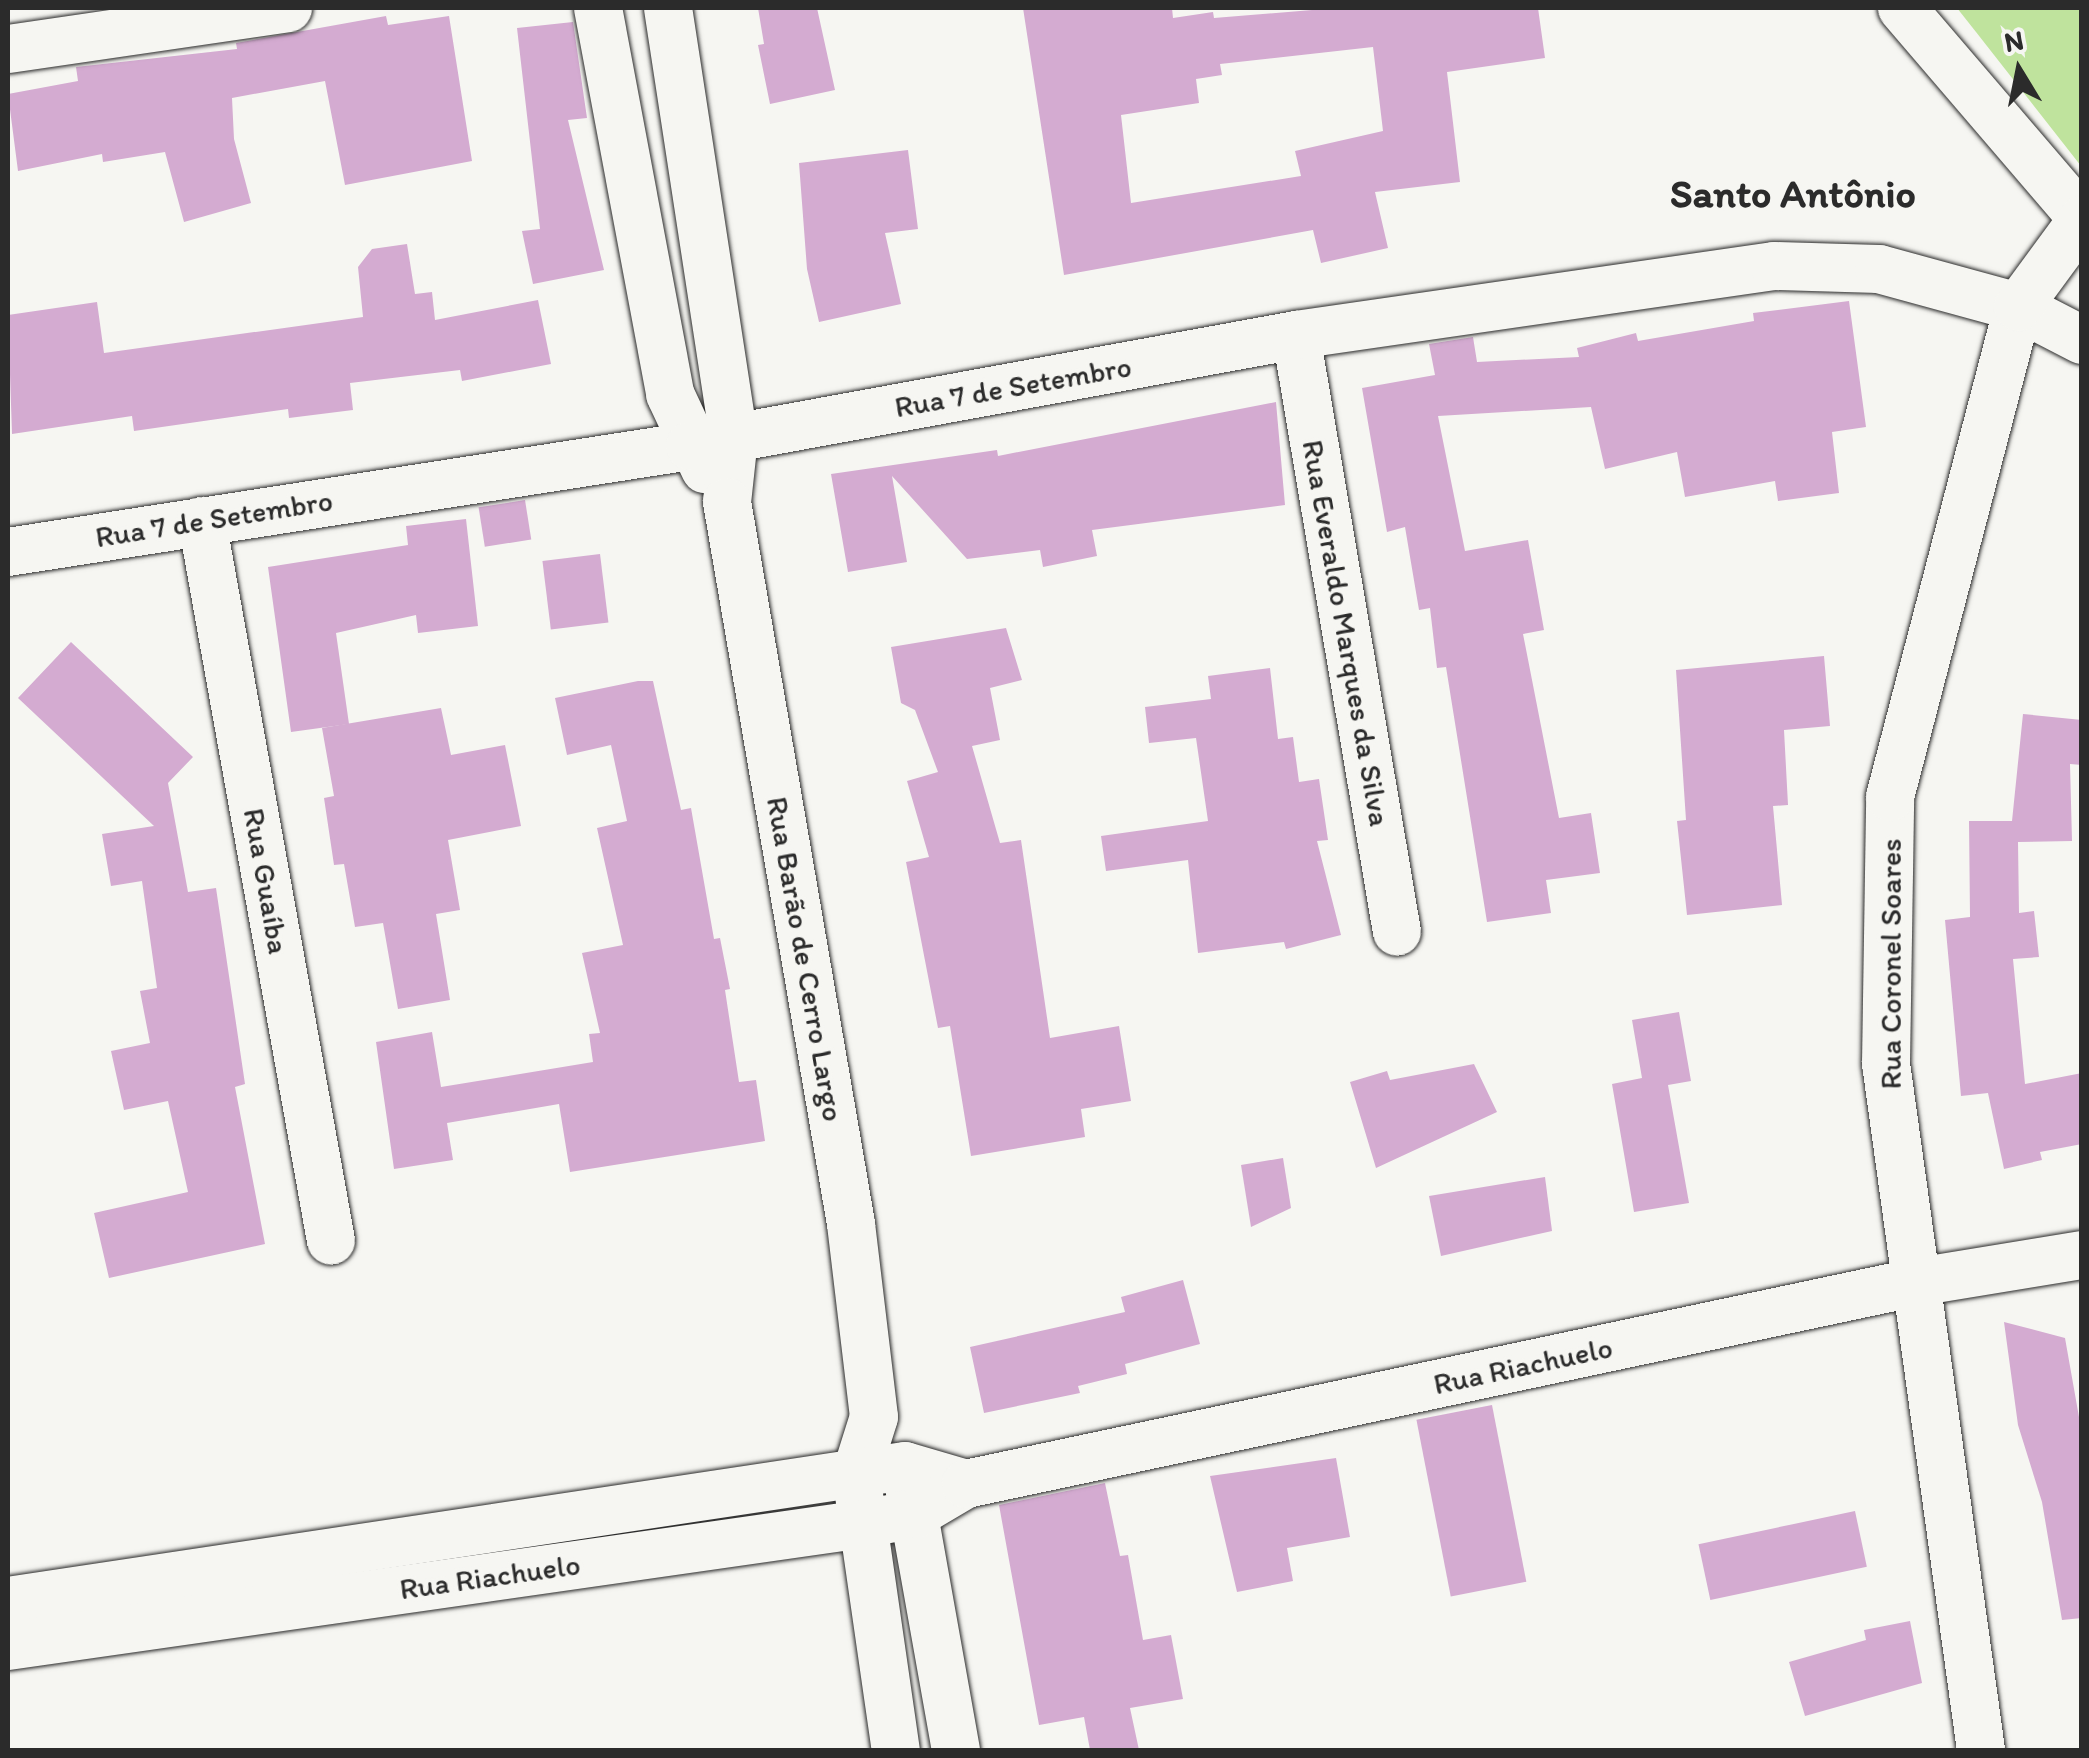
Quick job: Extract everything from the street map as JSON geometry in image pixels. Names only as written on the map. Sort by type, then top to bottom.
[{"type":"street","points":[[8,49],[288,8]]},
{"type":"street","name":"Rua Barão de Cerro Largo","points":[[598,8],[670,394],[712,442]]},
{"type":"street","name":"Rua Barão de Cerro Largo","points":[[668,8],[712,442],[727,502],[851,1224],[874,1417],[856,1474],[896,1750]]},
{"type":"street","points":[[1902,8],[2082,219],[2018,308]]},
{"type":"street","name":"Rua 7 de Setembro","points":[[8,552],[712,442],[1296,335],[1774,266],[1879,269],[2018,308],[2082,340]]},
{"type":"street","name":"Rua Coronel Soares","points":[[1981,1750],[1886,1064],[1890,796],[2018,308]]},
{"type":"street","name":"Rua Everaldo Marques da Silva","points":[[1296,335],[1397,932]]},
{"type":"street","name":"Rua Guaíba","points":[[202,521],[330,1241]]},
{"type":"street","name":"Rua Riachuelo","points":[[8,1646],[863,1524],[915,1514],[966,1484],[1916,1282],[2082,1256]]},
{"type":"street","name":"Rua Barão de Cerro Largo","points":[[874,1417],[905,1466],[956,1750]]},
{"type":"street","name":"Rua Riachuelo","points":[[8,1601],[905,1466],[966,1484]]},
{"type":"green space","points":[[1957,8],[2081,8],[2081,166],[1976,32]]},
{"type":"building","points":[[758,8],[817,8],[835,90],[770,104],[758,45],[764,44]]},
{"type":"building","points":[[1023,8],[1172,8],[1173,18],[1213,12],[1214,18],[1336,8],[1538,8],[1545,58],[1447,72],[1460,182],[1375,192],[1388,248],[1321,263],[1313,230],[1064,275]],"holes":[[[1373,47],[1383,131],[1295,151],[1301,176],[1131,203],[1121,115],[1199,103],[1196,79],[1222,75],[1220,64]]]},
{"type":"building","points":[[386,16],[388,25],[449,16],[472,161],[345,185],[325,81],[232,98],[234,139],[251,203],[184,222],[165,152],[103,162],[102,154],[18,171],[8,94],[78,81],[76,67],[237,49],[236,43]]},
{"type":"building","points":[[573,22],[587,118],[568,120],[604,270],[533,284],[522,231],[540,229],[517,28]]},
{"type":"building","points":[[908,150],[918,229],[885,233],[901,304],[819,322],[807,269],[799,163]]},
{"type":"building","points":[[407,244],[415,294],[432,292],[435,320],[538,300],[551,364],[462,381],[460,370],[350,383],[353,410],[289,418],[288,409],[134,431],[132,416],[12,434],[8,315],[97,302],[104,353],[363,317],[358,267],[372,249]]},
{"type":"building","points":[[1849,301],[1866,427],[1832,432],[1839,493],[1778,501],[1775,481],[1685,497],[1677,452],[1605,469],[1591,407],[1438,416],[1465,551],[1528,540],[1544,630],[1523,634],[1559,818],[1591,813],[1600,873],[1546,880],[1551,913],[1487,922],[1446,667],[1437,668],[1430,608],[1419,610],[1405,527],[1387,532],[1362,388],[1435,375],[1429,344],[1473,337],[1477,362],[1579,357],[1577,348],[1636,333],[1638,341],[1754,321],[1753,313]]},
{"type":"building","points":[[1276,402],[1285,505],[1092,530],[1097,556],[1043,567],[1040,550],[967,559],[892,476],[907,562],[848,572],[831,474],[997,450],[998,456]]},
{"type":"building","points":[[525,500],[531,540],[485,547],[479,507]]},
{"type":"building","points":[[466,519],[478,626],[418,633],[416,615],[336,633],[349,724],[291,732],[268,567],[408,545],[406,526]]},
{"type":"building","points":[[600,554],[608,622],[551,630],[542,561]]},
{"type":"building","points":[[1006,628],[1022,680],[990,688],[1000,740],[972,746],[1000,843],[1021,840],[1050,1038],[1119,1026],[1131,1101],[1081,1109],[1085,1137],[971,1156],[950,1026],[938,1028],[906,862],[929,857],[907,781],[938,772],[915,710],[901,703],[891,647]]},
{"type":"building","points":[[71,642],[193,757],[168,783],[188,892],[216,888],[245,1084],[235,1087],[265,1244],[109,1278],[94,1213],[188,1192],[168,1101],[124,1110],[111,1051],[150,1043],[140,991],[157,988],[142,881],[111,886],[102,834],[154,826],[18,698]]},
{"type":"building","points":[[1824,656],[1830,726],[1784,730],[1788,805],[1773,806],[1782,905],[1687,915],[1677,821],[1686,820],[1676,670]]},
{"type":"building","points":[[1270,668],[1278,739],[1293,737],[1299,782],[1319,779],[1328,840],[1317,841],[1341,935],[1286,949],[1284,942],[1198,953],[1188,860],[1106,871],[1101,836],[1208,821],[1196,738],[1149,743],[1145,707],[1211,699],[1208,676]]},
{"type":"building","points":[[653,681],[681,810],[691,808],[714,939],[720,938],[730,989],[725,990],[739,1082],[756,1080],[765,1141],[570,1172],[559,1104],[447,1123],[453,1160],[394,1169],[376,1042],[432,1032],[441,1087],[593,1062],[589,1034],[600,1033],[582,953],[623,945],[597,828],[627,821],[611,745],[567,755],[555,698]]},
{"type":"building","points":[[441,708],[451,755],[505,745],[521,826],[448,840],[460,910],[436,914],[450,1000],[398,1009],[383,923],[355,927],[344,864],[334,865],[324,798],[334,796],[322,728]]},
{"type":"building","points":[[2023,714],[2082,720],[2082,765],[2070,764],[2072,841],[2018,842],[2019,913],[2034,911],[2039,957],[2013,959],[2025,1084],[2082,1073],[2082,1144],[2040,1152],[2042,1160],[2004,1169],[1988,1093],[1961,1096],[1945,920],[1970,917],[1969,821],[2012,821]]},
{"type":"building","points":[[1679,1012],[1691,1081],[1668,1085],[1689,1203],[1634,1212],[1612,1084],[1642,1078],[1632,1020]]},
{"type":"building","points":[[1474,1064],[1497,1112],[1376,1168],[1350,1082],[1387,1071],[1390,1080]]},
{"type":"building","points":[[1283,1158],[1291,1208],[1251,1227],[1241,1165]]},
{"type":"building","points":[[1545,1177],[1552,1231],[1441,1256],[1429,1196]]},
{"type":"building","points":[[1183,1280],[1200,1344],[1125,1364],[1127,1374],[1078,1386],[1080,1393],[984,1413],[970,1347],[1125,1312],[1121,1297]]},
{"type":"building","points":[[2004,1322],[2065,1338],[2082,1434],[2082,1618],[2062,1620],[2042,1502],[2018,1425]]},
{"type":"building","points":[[1492,1405],[1526,1582],[1451,1596],[1416,1420]]},
{"type":"building","points":[[1336,1458],[1350,1537],[1287,1548],[1293,1581],[1237,1592],[1210,1476]]},
{"type":"building","points":[[1105,1483],[1120,1556],[1128,1555],[1143,1640],[1171,1635],[1183,1699],[1130,1708],[1139,1750],[1090,1750],[1084,1717],[1039,1725],[999,1505]]},
{"type":"building","points":[[1855,1511],[1867,1567],[1710,1600],[1698,1544]]},
{"type":"building","points":[[1910,1621],[1922,1683],[1805,1716],[1789,1662],[1866,1640],[1864,1630]]},
{"type":"district","name":"Santo Antônio","points":[[1793,193]]}]
